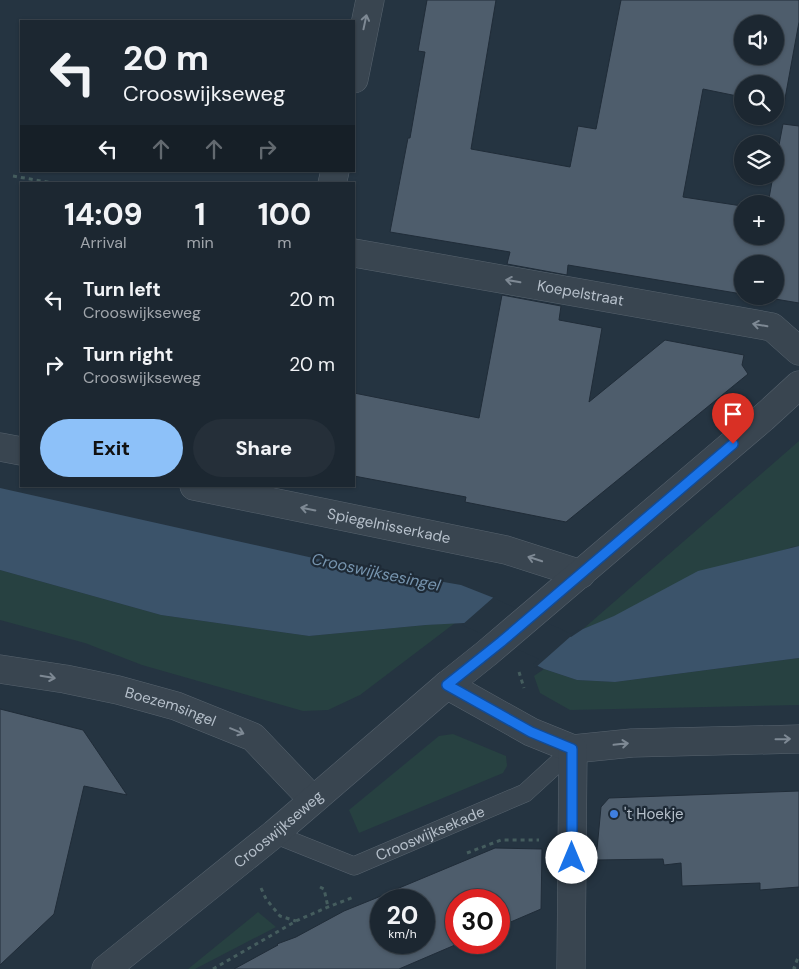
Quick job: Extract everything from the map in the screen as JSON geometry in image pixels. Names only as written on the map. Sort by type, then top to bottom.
[{"type":"street","points":[[355,74],[370,0]]},
{"type":"street","name":"Koepelstraat","points":[[355,253],[772,327],[799,351]]},
{"type":"street","name":"Crooswijkseweg","points":[[106,969],[274,834],[447,685],[487,654],[581,574],[799,385]]},
{"type":"street","points":[[0,447],[20,451]]},
{"type":"street","name":"Spiegelnisserkade","points":[[199,487],[506,550],[581,574]]},
{"type":"street","name":"Boezemsingel","points":[[0,669],[118,690],[176,706],[253,737],[314,800]]},
{"type":"street","points":[[447,685],[531,732],[572,749],[632,743],[799,739]]},
{"type":"street","points":[[570,969],[572,749]]},
{"type":"lane","name":"Crooswijksekade","points":[[274,834],[354,866],[526,792],[572,749]]},
{"type":"path","points":[[13,176],[47,182]]},
{"type":"path","points":[[466,854],[501,840],[572,839]]},
{"type":"path","points":[[243,859],[256,874],[266,899],[280,916],[296,921]]},
{"type":"path","points":[[213,969],[296,921],[362,894]]},
{"type":"path","points":[[796,969],[794,968],[799,955]]},
{"type":"green space","points":[[799,441],[799,546],[792,547],[583,629]]},
{"type":"green space","points":[[0,570],[161,615],[309,636],[455,623],[360,695],[328,710],[303,711],[142,665],[85,643],[0,620]]},
{"type":"green space","points":[[799,658],[799,705],[570,710],[540,693],[534,676],[544,669],[577,680],[615,682]]},
{"type":"green space","points":[[453,734],[506,756],[507,766],[503,773],[359,833],[349,810],[439,736]]},
{"type":"green space","points":[[258,912],[276,927],[195,969],[188,969]]},
{"type":"water","name":"Crooswijksesingel","points":[[0,488],[340,564],[461,585],[494,598],[492,600],[571,637],[583,629],[614,616],[698,571],[799,546],[799,658],[615,682],[577,680],[536,665],[543,658],[464,623],[309,636],[161,615],[0,570]]},
{"type":"pier","points":[[495,596],[496,599],[571,634],[579,629],[535,668],[533,664],[539,659],[462,625]]},
{"type":"building","points":[[427,0],[496,0],[471,149],[570,167],[578,126],[596,129],[621,0],[799,0],[799,22],[784,104],[784,75],[734,75],[734,95],[703,89],[683,197],[734,205],[734,245],[784,245],[784,195],[770,195],[771,185],[784,185],[784,135],[781,135],[783,125],[799,126],[799,303],[784,300],[784,255],[734,255],[734,293],[568,265],[567,275],[507,264],[510,252],[390,232],[408,138],[410,138],[425,52],[418,51]]},
{"type":"building","points":[[502,295],[561,306],[559,320],[602,328],[589,402],[665,340],[744,355],[742,365],[748,374],[566,522],[465,502],[466,497],[355,476],[355,393],[479,418]]},
{"type":"building","points":[[0,709],[83,730],[127,795],[84,786],[54,914],[0,965]]},
{"type":"building","points":[[799,791],[799,887],[760,890],[760,883],[682,886],[681,863],[664,865],[663,859],[596,860],[601,807],[609,798]]},
{"type":"building","points":[[495,848],[542,849],[541,909],[510,922],[510,889],[445,889],[445,949],[435,954],[435,889],[397,889]]},
{"type":"building","points":[[370,900],[370,954],[434,954],[399,969],[234,969],[277,944],[296,937],[344,911]]},
{"type":"place","name":"'t Hoekje","points":[[614,814]]},
{"type":"route","points":[[572,858],[572,749],[531,732],[447,685],[501,642],[733,444]]}]
